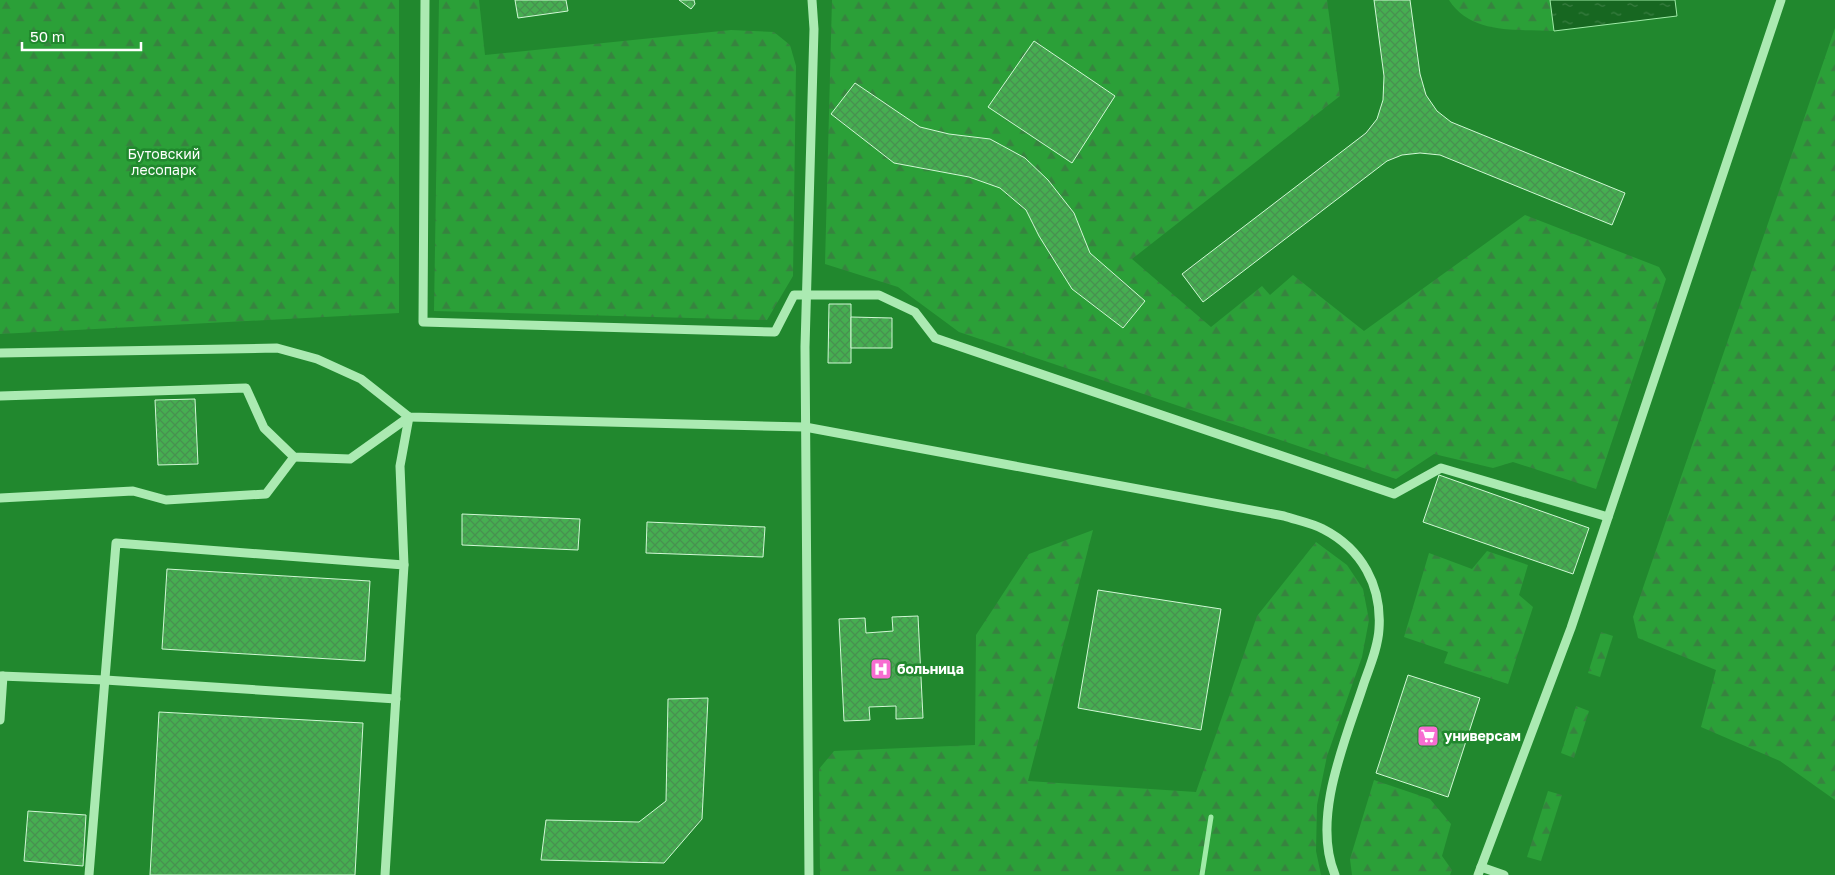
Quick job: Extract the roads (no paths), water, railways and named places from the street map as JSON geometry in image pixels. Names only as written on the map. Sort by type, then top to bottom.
[{"type":"street","points":[[425,0],[423,322],[775,332],[794,295],[879,295],[915,312],[935,338],[1394,494],[1441,468],[1608,517]]},
{"type":"street","points":[[808,875],[805,427],[806,295],[814,29],[812,0]]},
{"type":"street","points":[[1504,875],[1480,871],[1571,628],[1781,0]]},
{"type":"street","points":[[0,353],[277,348],[317,358],[361,379],[410,417],[805,427],[1284,516],[1323,529],[1352,549],[1370,574],[1379,602],[1379,630],[1372,660],[1338,763],[1329,805],[1327,838],[1335,875]]},
{"type":"street","points":[[0,396],[246,388],[264,428],[294,457],[350,459],[410,417]]},
{"type":"street","points":[[385,875],[404,565],[400,466],[410,417]]},
{"type":"street","points":[[0,498],[133,491],[166,500],[266,494],[294,457]]},
{"type":"street","points":[[89,875],[116,543],[404,565]]},
{"type":"street","points":[[0,720],[2,676],[105,680],[396,699]]},
{"type":"water","points":[[1550,0],[1675,0],[1677,16],[1554,31]]},
{"type":"waterway","points":[[1202,875],[1211,817]]},
{"type":"place","name":"больница","points":[[881,669]]},
{"type":"place","name":"универсам","points":[[1428,736]]},
{"type":"park label","name":"Бутовский лесопарк","points":[[164,162]]}]
